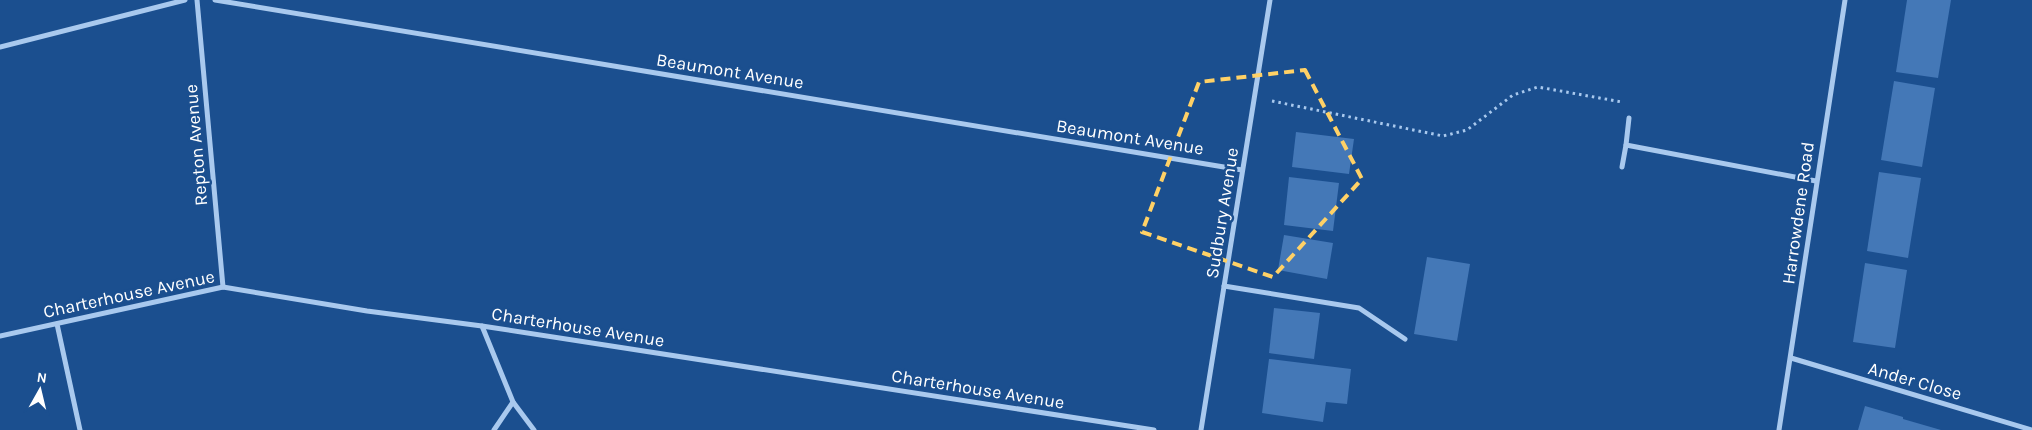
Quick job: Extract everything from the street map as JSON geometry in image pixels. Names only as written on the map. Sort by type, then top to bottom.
[{"type":"street","points":[[0,47],[185,0]]},
{"type":"street","name":"Repton Avenue","points":[[197,0],[224,286]]},
{"type":"street","name":"Beaumont Avenue","points":[[215,0],[1242,170]]},
{"type":"street","name":"Sudbury Avenue","points":[[1201,430],[1270,0]]},
{"type":"street","name":"Harrowdene Road","points":[[1779,430],[1845,0]]},
{"type":"street","points":[[1622,167],[1629,118]]},
{"type":"street","points":[[1626,145],[1816,181]]},
{"type":"street","name":"Charterhouse Avenue","points":[[0,336],[224,286],[367,311],[482,326],[1154,430]]},
{"type":"street","points":[[1224,286],[1359,308],[1405,339]]},
{"type":"street","points":[[57,324],[80,430]]},
{"type":"street","points":[[482,326],[513,402],[534,430]]},
{"type":"street","name":"Ander Close","points":[[1791,358],[2032,430]]},
{"type":"street","points":[[494,430],[513,402]]},
{"type":"path","points":[[1254,97],[1443,136],[1467,130],[1513,95],[1538,87],[1630,104],[1629,118]]},
{"type":"highlighted area","points":[[1305,70],[1362,179],[1273,277],[1142,232],[1199,82]]},
{"type":"building","points":[[1907,0],[1951,0],[1938,78],[1896,72]]},
{"type":"building","points":[[1894,81],[1935,88],[1922,167],[1881,160]]},
{"type":"building","points":[[1296,132],[1354,139],[1349,174],[1292,167]]},
{"type":"building","points":[[1879,172],[1921,178],[1908,258],[1867,251]]},
{"type":"building","points":[[1289,177],[1339,183],[1333,231],[1284,225]]},
{"type":"building","points":[[1284,235],[1333,243],[1327,279],[1278,270]]},
{"type":"building","points":[[1427,257],[1470,264],[1457,341],[1414,334]]},
{"type":"building","points":[[1865,263],[1907,270],[1895,348],[1853,342]]},
{"type":"building","points":[[1274,308],[1320,313],[1314,359],[1269,353]]},
{"type":"building","points":[[1269,359],[1351,369],[1347,404],[1326,402],[1323,422],[1262,413]]},
{"type":"building","points":[[1865,406],[1903,417],[1903,419],[1941,430],[1858,430]]}]
